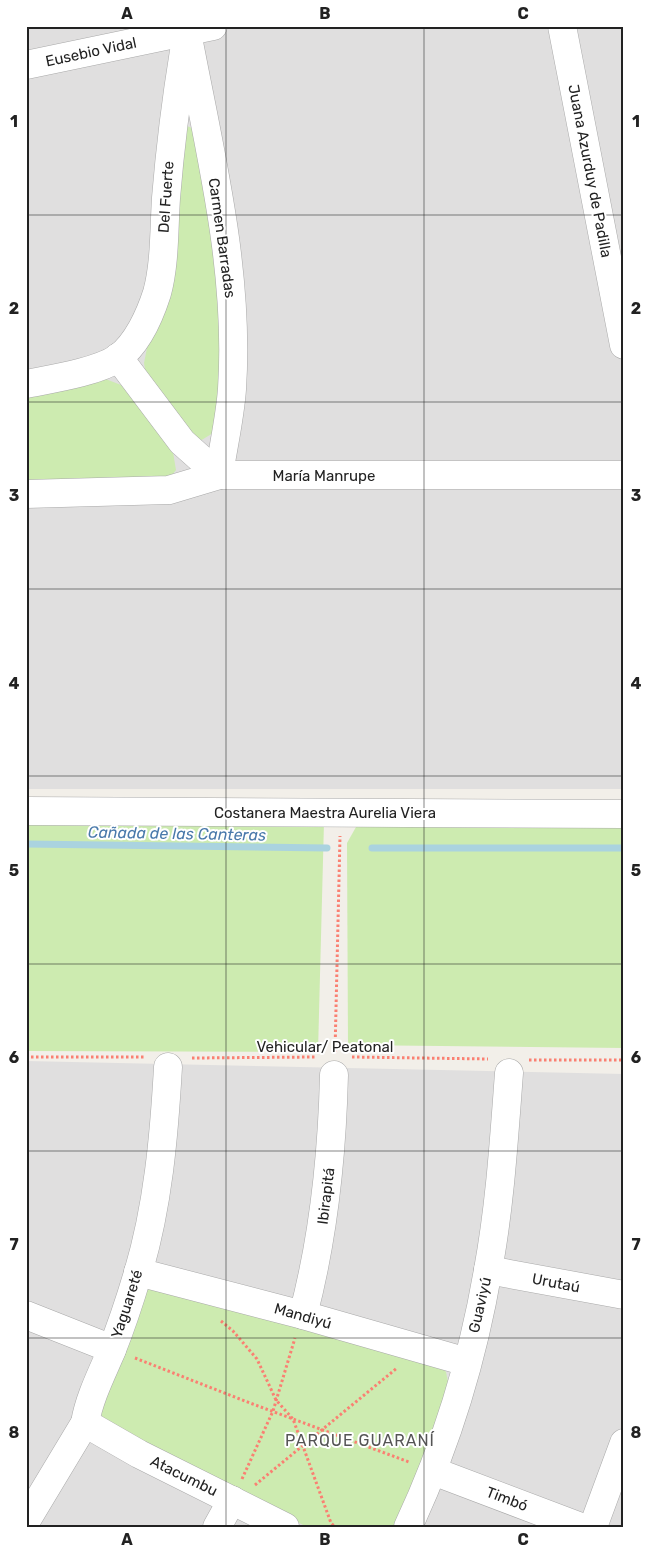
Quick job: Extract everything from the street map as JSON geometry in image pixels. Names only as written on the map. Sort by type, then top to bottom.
[{"type":"street","name":"Eusebio Vidal","points":[[26,65],[187,29],[213,26]]},
{"type":"street","name":"Juana Azurduy de Padilla","points":[[562,26],[624,345]]},
{"type":"street","name":"Del Fuerte","points":[[118,357],[133,342],[149,314],[157,292],[172,124],[187,29]]},
{"type":"street","name":"Carmen Barradas","points":[[187,29],[225,239],[232,304],[232,389],[219,475]]},
{"type":"street","points":[[26,384],[67,375],[118,357],[182,442],[219,475]]},
{"type":"street","name":"María Manrupe","points":[[26,494],[169,490],[219,475],[624,476]]},
{"type":"street","name":"Costanera Maestra Aurelia Viera","points":[[26,811],[624,814]]},
{"type":"street","name":"Yaguareté","points":[[26,1521],[85,1424],[87,1412],[112,1349],[138,1272],[159,1175],[164,1137],[168,1061]]},
{"type":"street","name":"Ibirapitá","points":[[303,1315],[314,1274],[329,1178],[334,1061]]},
{"type":"street","name":"Guaviyú","points":[[408,1527],[433,1471],[467,1362],[488,1270],[501,1171],[509,1064]]},
{"type":"street","name":"Urutaú","points":[[488,1270],[624,1295]]},
{"type":"street","name":"Mandiyú","points":[[138,1272],[303,1315],[467,1362]]},
{"type":"street","points":[[26,1315],[112,1349]]},
{"type":"street","name":"Atacumbu","points":[[85,1424],[139,1454],[285,1527]]},
{"type":"street","points":[[593,1527],[624,1443]]},
{"type":"street","name":"Timbó","points":[[433,1471],[581,1527]]},
{"type":"street","points":[[217,1527],[232,1500]]},
{"type":"path","points":[[334,1061],[340,813]]},
{"type":"path","name":"Vehicular/ Peatonal","points":[[26,1057],[168,1061],[509,1064],[624,1060]]},
{"type":"path","points":[[203,1289],[214,1316],[233,1331],[257,1359],[276,1400],[293,1419],[335,1527]]},
{"type":"path","points":[[232,1500],[273,1411],[303,1315]]},
{"type":"path","points":[[112,1349],[433,1471]]},
{"type":"path","points":[[232,1500],[242,1496],[397,1368],[432,1352]]},
{"type":"shaded area","points":[[26,26],[624,26],[624,789],[26,789]]},
{"type":"shaded area","points":[[26,1061],[624,1074],[624,1527],[26,1527]]},
{"type":"green space","points":[[184,125],[195,129],[214,252],[220,324],[218,421],[213,433],[200,441],[189,438],[146,375],[144,363],[147,348],[161,308]]},
{"type":"green space","points":[[103,378],[121,385],[152,423],[173,452],[176,470],[169,479],[26,488],[26,394]]},
{"type":"green space","points":[[26,816],[324,822],[318,1052],[26,1051]]},
{"type":"green space","points":[[624,820],[624,1048],[348,1045],[347,843],[356,827],[376,822]]},
{"type":"green space","points":[[154,1285],[440,1364],[446,1372],[450,1391],[397,1527],[307,1527],[108,1425],[98,1410],[147,1289]]},
{"type":"waterway","name":"Cañada de las Canteras","points":[[26,844],[327,848]]},
{"type":"waterway","name":"Cañada de las Canteras","points":[[372,848],[624,848]]},
{"type":"district","name":"PARQUE GUARANÍ","points":[[360,1440]]}]
